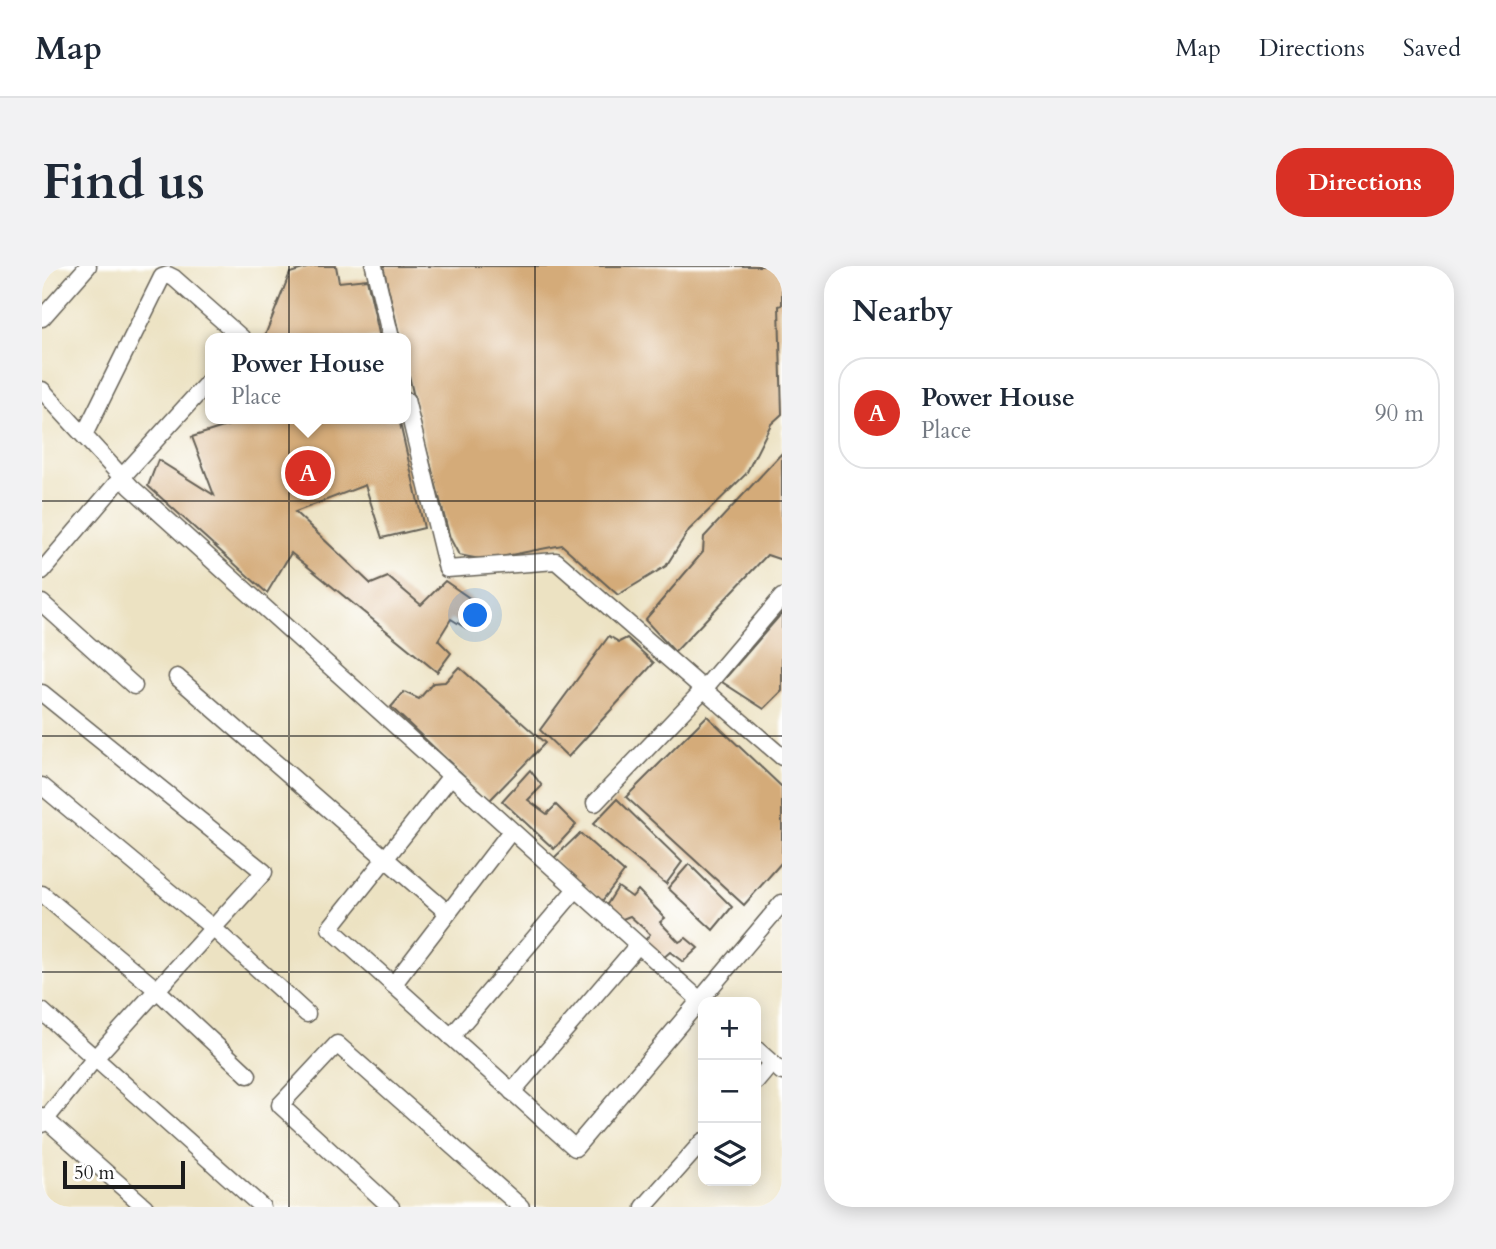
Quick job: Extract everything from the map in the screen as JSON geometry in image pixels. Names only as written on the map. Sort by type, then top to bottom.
[{"type":"street","points":[[42,318],[88,266]]},
{"type":"street","points":[[374,266],[390,333]]},
{"type":"street","points":[[84,435],[162,277],[168,275],[174,278],[240,333]]},
{"type":"street","points":[[42,571],[205,386]]},
{"type":"street","points":[[42,390],[122,477],[698,998]]},
{"type":"street","points":[[411,421],[447,569],[555,561],[782,757]]},
{"type":"street","points":[[595,803],[703,690],[782,597]]},
{"type":"street","points":[[42,603],[134,686]]},
{"type":"street","points":[[177,677],[449,913]]},
{"type":"street","points":[[42,693],[264,872],[156,989],[43,1120],[145,1207]]},
{"type":"street","points":[[451,776],[330,928],[575,1148],[698,1004]]},
{"type":"street","points":[[42,786],[213,928],[307,1014]]},
{"type":"street","points":[[393,985],[512,831]]},
{"type":"street","points":[[451,1037],[576,889]]},
{"type":"street","points":[[42,894],[156,989],[248,1075]]},
{"type":"street","points":[[704,997],[782,903]]},
{"type":"street","points":[[512,1092],[638,945]]},
{"type":"street","points":[[42,1011],[262,1207]]},
{"type":"street","points":[[391,1207],[280,1105],[337,1044],[521,1207]]},
{"type":"street","points":[[761,1054],[777,1068],[761,1079]]},
{"type":"street","points":[[644,1207],[698,1147]]},
{"type":"building","points":[[313,266],[336,266],[339,282],[367,279],[379,333],[266,333],[290,273]]},
{"type":"building","points":[[383,266],[782,266],[782,305],[779,306],[782,414],[771,424],[746,474],[689,530],[666,566],[618,595],[562,545],[485,560],[459,555],[450,538],[411,384],[411,333],[399,333]]},
{"type":"building","points":[[232,424],[400,424],[424,528],[382,538],[365,485],[295,512],[371,584],[388,577],[421,605],[445,581],[481,606],[469,630],[451,619],[438,640],[451,653],[437,672],[291,553],[267,593],[148,486],[158,460],[214,495],[192,437]]},
{"type":"building","points":[[782,453],[782,560],[767,555],[675,652],[645,620],[703,552],[704,537]]},
{"type":"building","points":[[782,613],[782,691],[764,709],[722,682]]},
{"type":"building","points":[[609,636],[619,642],[627,638],[654,663],[568,757],[540,730]]},
{"type":"building","points":[[459,667],[545,743],[490,800],[391,707],[404,692],[419,699],[433,683],[445,682]]},
{"type":"building","points":[[707,716],[782,787],[782,862],[744,905],[626,797]]},
{"type":"building","points":[[530,770],[542,786],[528,800],[547,814],[556,805],[576,825],[554,849],[502,801]]},
{"type":"building","points":[[617,799],[682,862],[666,884],[593,824]]},
{"type":"building","points":[[580,833],[624,872],[602,901],[553,859]]},
{"type":"building","points":[[689,864],[732,907],[713,930],[668,888]]},
{"type":"building","points":[[618,887],[632,897],[638,890],[665,918],[660,922],[679,942],[686,938],[698,948],[683,962],[670,952],[662,959],[642,944],[650,934],[630,916],[620,920],[606,906]]},
{"type":"place","name":"Power House","points":[[308,473]]}]
